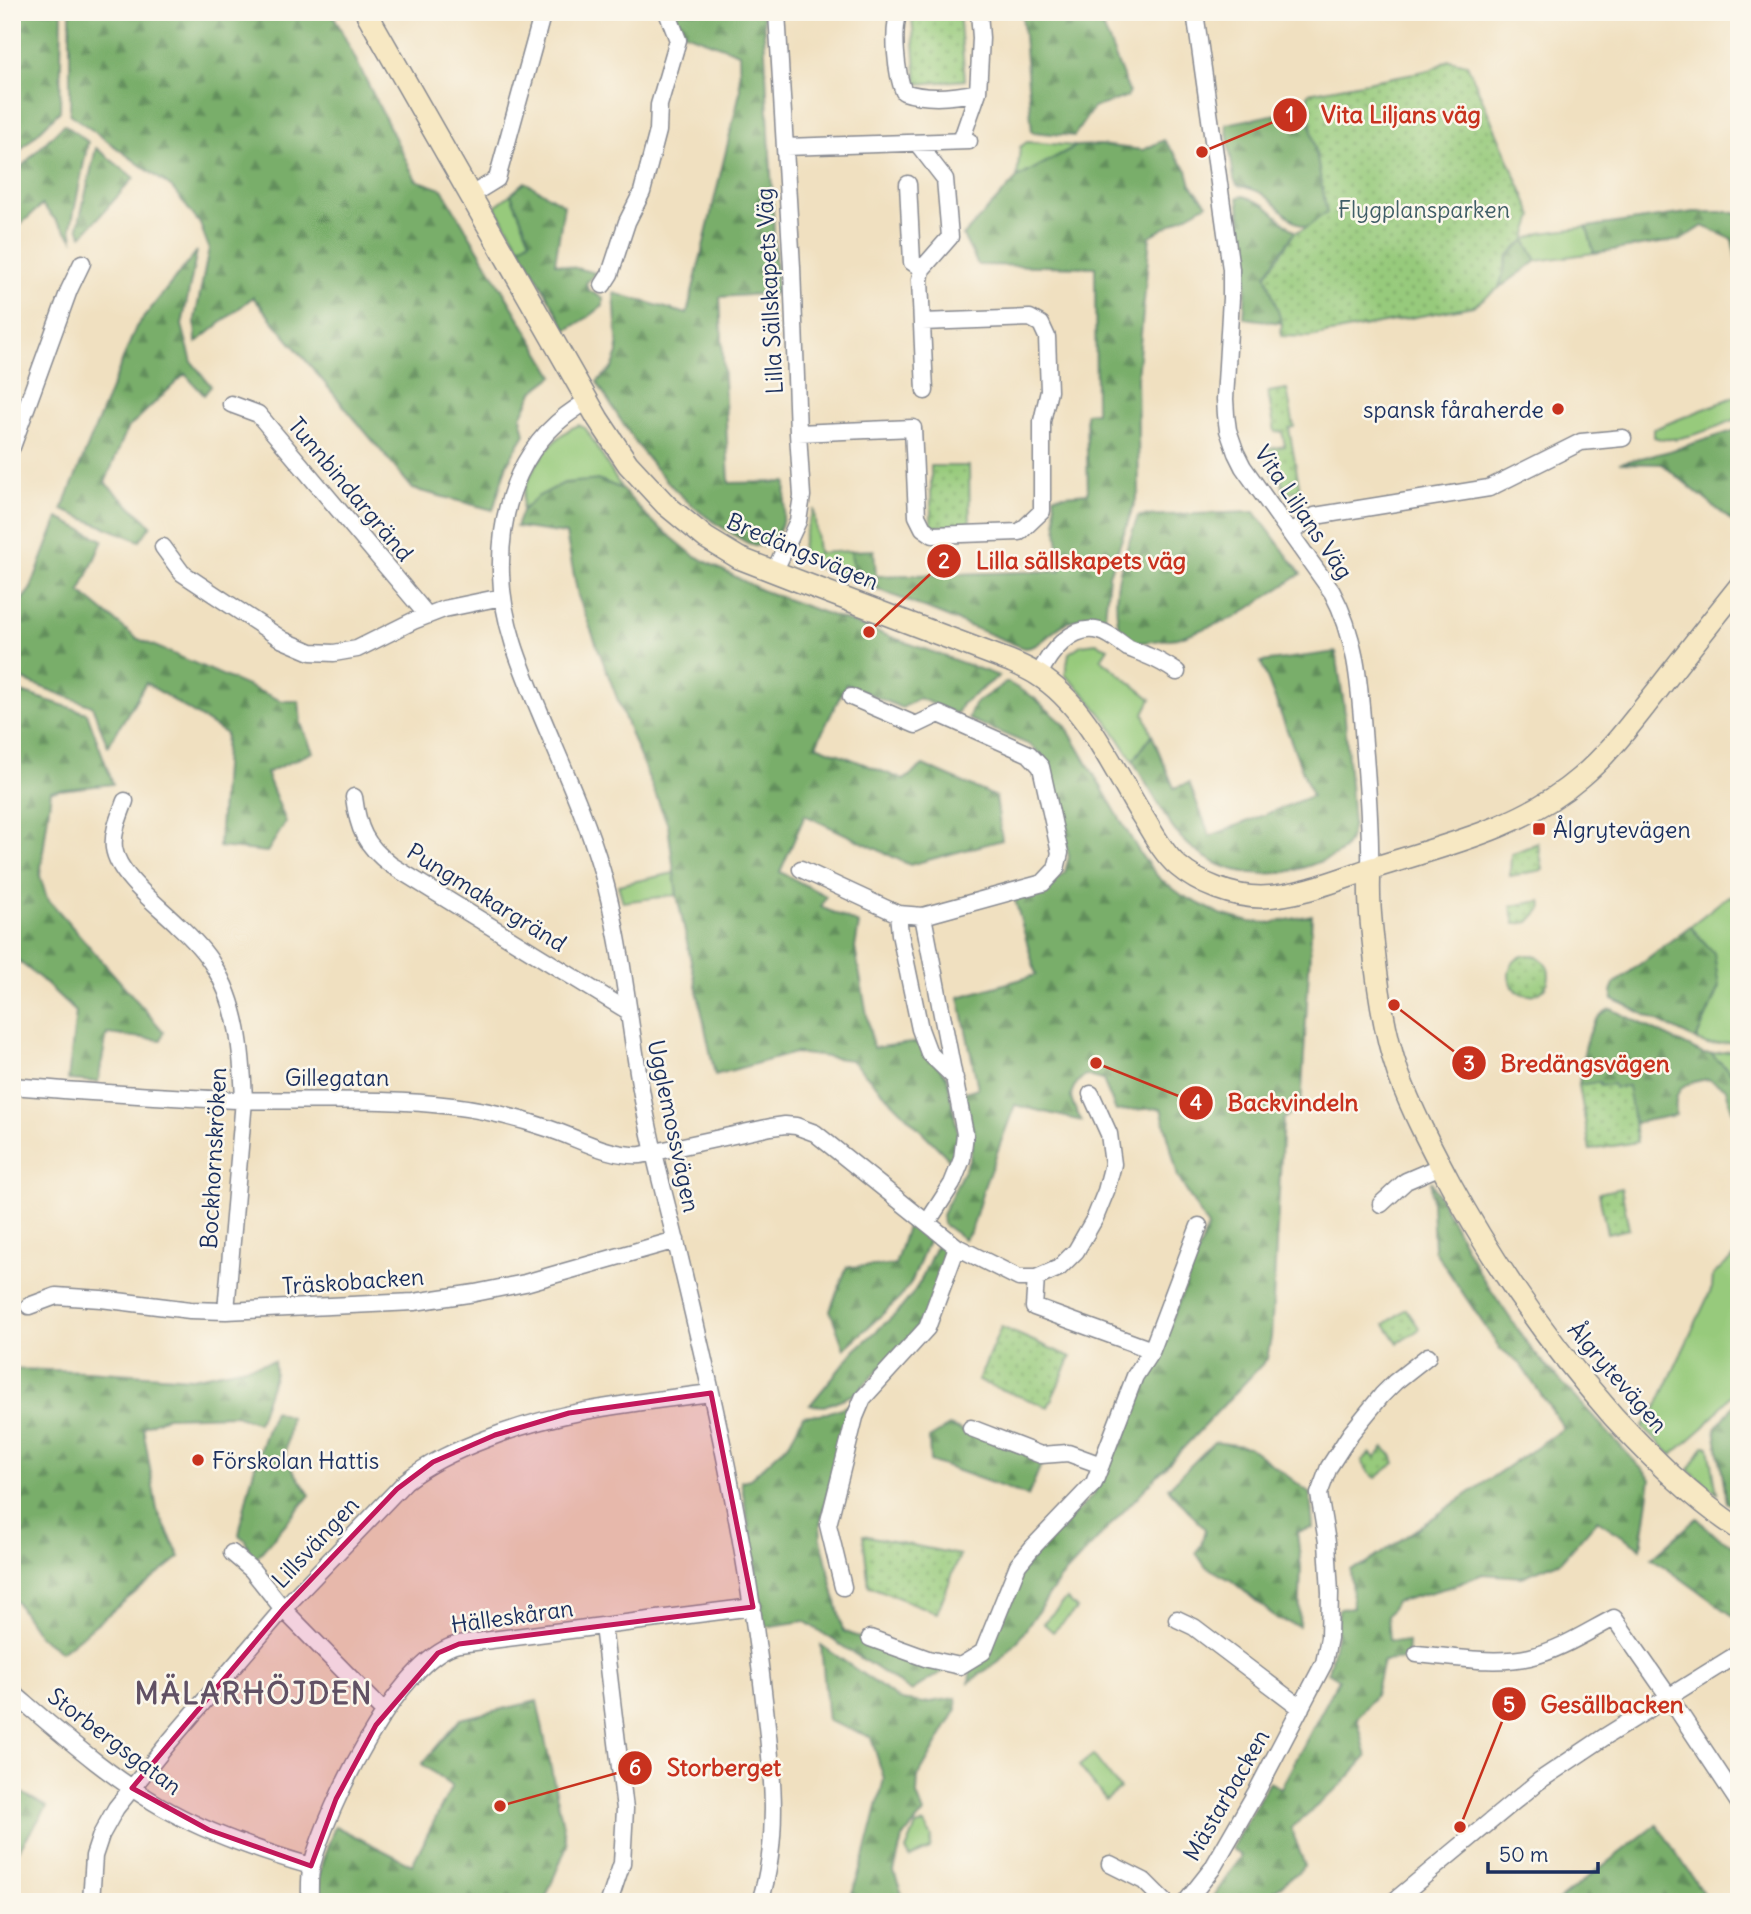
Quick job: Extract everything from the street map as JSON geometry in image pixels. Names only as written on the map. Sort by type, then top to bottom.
[{"type":"street","name":"Bredängsvägen","points":[[366,12],[588,401],[628,464],[666,505],[706,538],[739,558],[1010,660],[1039,675],[1073,707],[1098,741],[1160,845],[1177,865],[1215,887],[1260,897],[1286,894],[1336,881],[1504,826],[1555,797],[1617,742],[1739,587]]},
{"type":"street","points":[[471,195],[497,179],[543,12]]},
{"type":"street","points":[[603,285],[610,274],[627,222],[642,192],[658,131],[659,105],[678,40],[667,12]]},
{"type":"street","name":"Lilla Sällskapets Väg","points":[[774,572],[798,522],[802,496],[776,12]]},
{"type":"street","points":[[899,12],[896,37],[900,81],[904,92],[917,96],[978,92]]},
{"type":"street","points":[[785,147],[965,141],[978,92],[981,38],[979,12]]},
{"type":"street","name":"Vita Liljans Väg","points":[[1195,12],[1231,269],[1225,399],[1228,430],[1242,467],[1311,562],[1339,606],[1350,636],[1359,678],[1371,839],[1370,870]]},
{"type":"street","points":[[918,143],[945,179],[950,237],[922,269],[920,279],[925,391]]},
{"type":"street","points":[[908,184],[912,262],[922,269]]},
{"type":"street","points":[[12,447],[69,290],[82,263]]},
{"type":"street","points":[[798,433],[913,428],[917,516],[923,528],[933,535],[1020,531],[1031,523],[1042,511],[1042,421],[1049,391],[1047,337],[1041,324],[1030,318],[922,322]]},
{"type":"street","name":"Ugglemossvägen","points":[[588,401],[573,409],[544,434],[522,466],[505,523],[501,555],[502,597],[508,626],[526,680],[580,810],[602,873],[615,932],[646,1116],[730,1479],[753,1607],[774,1793],[770,1859],[760,1902]]},
{"type":"street","name":"Tunnbindargränd","points":[[231,404],[258,414],[427,615]]},
{"type":"street","points":[[1290,533],[1315,516],[1489,488],[1581,442],[1623,438]]},
{"type":"street","points":[[163,547],[183,573],[283,640],[311,652],[334,653],[357,649],[427,615],[459,604],[502,597]]},
{"type":"street","points":[[1039,675],[1047,659],[1061,643],[1072,635],[1098,630],[1130,649],[1177,671]]},
{"type":"street","points":[[801,869],[898,914],[923,916],[1042,883],[1056,869],[1060,853],[1041,767],[1029,754],[939,714],[916,725],[851,697]]},
{"type":"street","name":"Pungmakargränd","points":[[354,797],[357,820],[363,836],[380,857],[628,1011]]},
{"type":"street","name":"Bockhornskröken","points":[[125,801],[115,834],[114,848],[122,870],[191,937],[213,965],[230,1001],[237,1027],[244,1100],[226,1311]]},
{"type":"street","name":"Ålgrytevägen","points":[[1370,870],[1368,897],[1380,1002],[1388,1040],[1405,1092],[1466,1213],[1511,1287],[1579,1377],[1629,1433],[1669,1472],[1697,1498],[1739,1529]]},
{"type":"street","points":[[898,914],[920,1029],[929,1053],[955,1078]]},
{"type":"street","points":[[923,916],[965,1134],[962,1159],[952,1184],[927,1223]]},
{"type":"street","name":"Gillegatan","points":[[12,1086],[244,1100],[406,1101],[452,1106],[524,1120],[610,1152],[628,1155],[771,1127],[785,1125],[802,1128],[815,1133],[957,1247],[1019,1278],[1036,1278]]},
{"type":"street","points":[[1091,1094],[1109,1134],[1113,1164],[1107,1191],[1076,1251],[1059,1268],[1036,1278],[1034,1307],[1152,1350]]},
{"type":"street","points":[[1381,1204],[1406,1181],[1441,1166]]},
{"type":"street","points":[[870,1638],[929,1659],[960,1666],[983,1653],[1018,1565],[1094,1483],[1135,1376],[1152,1350],[1199,1226]]},
{"type":"street","name":"Träskobacken","points":[[29,1306],[56,1296],[190,1310],[226,1311],[414,1302],[525,1283],[676,1240]]},
{"type":"street","points":[[844,1587],[828,1525],[855,1417],[863,1398],[927,1328],[957,1247]]},
{"type":"street","name":"Mästarbacken","points":[[1186,1902],[1212,1869],[1258,1789],[1324,1663],[1329,1638],[1331,1592],[1319,1494],[1329,1467],[1351,1433],[1388,1389],[1428,1356]]},
{"type":"street","name":"Lillsvängen","points":[[91,1902],[97,1844],[116,1808],[283,1609],[397,1489],[425,1467],[447,1455],[538,1420],[569,1413],[711,1393]]},
{"type":"street","points":[[971,1428],[1041,1455],[1068,1453],[1101,1465]]},
{"type":"street","points":[[232,1553],[252,1570],[283,1609],[384,1712]]},
{"type":"street","name":"Hälleskåran","points":[[310,1902],[312,1866],[351,1769],[384,1712],[425,1664],[438,1653],[453,1645],[753,1607]]},
{"type":"street","points":[[1417,1654],[1502,1660],[1530,1657],[1577,1638],[1614,1618],[1739,1803]]},
{"type":"street","points":[[1177,1619],[1194,1627],[1301,1708]]},
{"type":"street","points":[[603,1626],[625,1809],[622,1863],[609,1902]]},
{"type":"street","points":[[1393,1902],[1539,1781],[1739,1653]]},
{"type":"street","name":"Storbergsgatan","points":[[12,1692],[132,1788],[172,1812],[258,1850],[312,1866]]},
{"type":"street","points":[[1110,1864],[1144,1881],[1165,1902]]},
{"type":"highlighted area","points":[[711,1393],[753,1607],[459,1644],[438,1653],[376,1725],[336,1799],[311,1866],[209,1830],[132,1788],[283,1609],[397,1489],[433,1462],[495,1435],[569,1413]]},
{"type":"green space","points":[[23,12],[62,12],[60,111],[12,158],[12,24]]},
{"type":"green space","points":[[70,12],[329,12],[335,18],[416,180],[442,189],[554,376],[533,392],[521,417],[525,434],[507,464],[493,510],[413,489],[253,297],[196,343],[195,319],[209,248],[200,224],[172,188],[70,114]]},
{"type":"green space","points":[[674,12],[763,12],[777,293],[720,297],[729,483],[786,482],[780,530],[769,544],[761,546],[745,541],[709,518],[671,485],[639,447],[597,382],[612,368],[618,353],[614,293],[687,314],[740,92],[739,53],[685,33]]},
{"type":"green space","points":[[959,12],[965,80],[917,84],[912,16]]},
{"type":"green space","points":[[1022,12],[1099,12],[1129,92],[1126,97],[1093,108],[1074,136],[1032,132]]},
{"type":"green space","name":"Flygplansparken","points":[[1449,60],[1467,64],[1533,216],[1525,240],[1508,256],[1499,288],[1473,306],[1310,337],[1281,336],[1282,323],[1266,275],[1295,232],[1327,213],[1308,108],[1308,93],[1430,70]]},
{"type":"green space","points":[[1308,108],[1327,213],[1312,223],[1309,229],[1296,223],[1261,193],[1237,185],[1226,124]]},
{"type":"green space","points":[[64,124],[88,142],[71,227],[73,239],[42,205],[12,232],[12,176]]},
{"type":"green space","points":[[1164,140],[1187,170],[1191,185],[1207,204],[1150,236],[1137,378],[1139,491],[1109,575],[1105,617],[1071,621],[1036,645],[1024,648],[855,580],[851,551],[874,550],[876,576],[1061,571],[1054,496],[1088,493],[1086,413],[1096,412],[1095,267],[978,265],[963,236],[1017,178],[1076,146],[1100,145],[1143,150]]},
{"type":"green space","points":[[1027,142],[1076,146],[1017,178],[1020,147]]},
{"type":"green space","points":[[96,148],[134,178],[82,236],[78,227]]},
{"type":"green space","points":[[525,182],[564,205],[555,263],[596,273],[586,283],[588,290],[603,298],[603,306],[567,330],[520,247],[530,240],[511,194]]},
{"type":"green space","points":[[511,194],[530,240],[520,247],[495,206]]},
{"type":"green space","points":[[1244,196],[1265,205],[1295,232],[1266,275],[1282,323],[1244,318],[1247,270],[1238,197]]},
{"type":"green space","points":[[1694,212],[1732,212],[1739,215],[1739,273],[1732,239],[1703,226],[1681,240],[1594,253],[1587,227]]},
{"type":"green space","points":[[1587,227],[1594,253],[1537,261],[1525,240],[1541,233]]},
{"type":"green space","points":[[1525,240],[1537,261],[1499,288],[1508,256]]},
{"type":"green space","points":[[197,251],[182,325],[192,362],[211,386],[204,395],[185,374],[127,429],[105,483],[151,525],[140,541],[62,510],[136,327]]},
{"type":"green space","points":[[1287,389],[1294,427],[1289,428],[1300,490],[1284,493],[1281,476],[1273,477],[1268,449],[1285,446],[1282,431],[1275,432],[1268,392]]},
{"type":"green space","points":[[1739,395],[1739,418],[1685,437],[1654,437],[1654,429]]},
{"type":"green space","points":[[579,425],[586,429],[622,489],[600,480],[537,497],[522,511],[524,492],[539,460],[553,442]]},
{"type":"green space","points":[[1739,429],[1739,527],[1662,464],[1619,463],[1666,452]]},
{"type":"green space","points":[[931,466],[969,466],[970,526],[931,526]]},
{"type":"green space","points":[[600,480],[622,489],[648,518],[693,555],[761,590],[999,676],[962,704],[957,714],[919,698],[902,708],[846,684],[816,745],[904,780],[923,765],[996,797],[1002,840],[910,865],[805,815],[780,872],[826,896],[821,907],[859,924],[855,948],[873,1048],[918,1042],[947,1077],[960,1144],[953,1163],[851,1060],[795,1053],[715,1075],[677,895],[668,825],[578,596],[566,534],[516,527],[522,511],[537,497],[564,483]]},
{"type":"green space","points":[[814,509],[818,553],[851,551],[855,580],[824,571],[804,558],[803,541]]},
{"type":"green space","points":[[1255,512],[1301,574],[1236,617],[1178,638],[1137,643],[1120,632],[1117,587],[1123,559],[1138,516]]},
{"type":"green space","points":[[58,518],[103,540],[80,592],[136,638],[282,701],[299,701],[301,724],[313,752],[266,773],[286,822],[267,852],[219,847],[226,734],[146,683],[108,746],[92,706],[12,676],[12,612],[30,590]]},
{"type":"green space","points":[[1096,643],[1108,648],[1101,659],[1151,699],[1144,713],[1152,735],[1133,761],[1102,715],[1065,675],[1069,653],[1081,645]]},
{"type":"green space","points":[[1336,652],[1344,705],[1353,824],[1345,848],[1311,865],[1273,873],[1237,870],[1204,856],[1173,828],[1133,761],[1152,735],[1174,788],[1189,783],[1210,836],[1312,796],[1261,662]]},
{"type":"green space","points":[[1007,682],[1033,697],[1065,725],[1141,855],[1159,878],[1183,896],[1220,914],[1250,922],[1272,923],[1312,915],[1301,1108],[1283,1119],[1271,1338],[1267,1359],[1060,1579],[1017,1642],[999,1661],[969,1682],[971,1667],[1023,1568],[1094,1494],[1139,1383],[1160,1351],[1208,1227],[1178,1177],[1161,1108],[1116,1111],[1103,1080],[1085,1075],[1074,1087],[1071,1097],[1082,1121],[1015,1105],[984,1187],[971,1232],[964,1239],[943,1224],[942,1215],[970,1158],[973,1134],[965,1092],[978,1088],[959,997],[1036,975],[1014,896],[1049,886],[1065,872],[1069,857],[1050,770],[1042,755],[1030,745],[968,719],[974,704]]},
{"type":"green space","points":[[12,689],[87,713],[113,784],[51,791],[40,876],[47,898],[164,1032],[161,1040],[107,1034],[98,1082],[68,1080],[76,1012],[12,956]]},
{"type":"green space","points":[[1538,843],[1543,870],[1510,876],[1511,854]]},
{"type":"green space","points":[[674,873],[677,895],[623,902],[618,885]]},
{"type":"green space","points":[[1730,896],[1734,898],[1739,924],[1739,1042],[1707,1045],[1696,1040],[1719,987],[1690,926]]},
{"type":"green space","points":[[1541,901],[1542,908],[1529,922],[1515,924],[1511,906]]},
{"type":"green space","points":[[1690,926],[1714,953],[1719,987],[1696,1040],[1613,999],[1611,991],[1614,984]]},
{"type":"green space","points":[[1529,955],[1537,956],[1543,961],[1548,967],[1548,983],[1543,989],[1537,994],[1529,995],[1521,994],[1515,989],[1510,983],[1509,975],[1510,967],[1515,961],[1521,956]]},
{"type":"green space","points":[[1611,1009],[1703,1054],[1711,1054],[1739,1080],[1739,1113],[1733,1113],[1726,1089],[1708,1079],[1681,1088],[1676,1099],[1676,1115],[1634,1123],[1627,1086],[1614,1089],[1600,1086],[1599,1082],[1579,1085],[1591,1031],[1603,1013]]},
{"type":"green space","points":[[1739,1050],[1739,1080],[1711,1054]]},
{"type":"green space","points":[[1599,1082],[1600,1086],[1613,1084],[1614,1088],[1628,1086],[1637,1142],[1590,1150],[1579,1085]]},
{"type":"green space","points":[[1431,1181],[1478,1271],[1531,1349],[1651,1479],[1641,1548],[1597,1520],[1561,1561],[1522,1577],[1483,1574],[1453,1586],[1396,1602],[1387,1616],[1389,1640],[1408,1642],[1407,1659],[1383,1661],[1375,1695],[1357,1718],[1367,1757],[1340,1786],[1291,1828],[1305,1866],[1261,1902],[1210,1902],[1241,1856],[1231,1849],[1269,1782],[1281,1788],[1339,1679],[1328,1672],[1339,1609],[1353,1608],[1350,1569],[1364,1565],[1564,1428],[1520,1364],[1501,1350],[1434,1250]]},
{"type":"green space","points":[[1621,1188],[1629,1229],[1607,1234],[1599,1193]]},
{"type":"green space","points":[[909,1220],[930,1236],[912,1281],[900,1298],[844,1349],[830,1310],[847,1267],[895,1265]]},
{"type":"green space","points":[[941,1242],[949,1249],[926,1314],[910,1337],[855,1394],[824,1406],[810,1405],[855,1350],[898,1312],[911,1296],[936,1246]]},
{"type":"green space","points":[[1736,1255],[1739,1386],[1705,1426],[1672,1455],[1642,1427],[1655,1410],[1712,1288],[1713,1275]]},
{"type":"green space","points":[[1406,1309],[1420,1329],[1398,1343],[1385,1324]]},
{"type":"green space","points":[[1001,1327],[1071,1357],[1048,1407],[978,1381]]},
{"type":"green space","points":[[274,1361],[275,1373],[258,1423],[235,1415],[166,1417],[143,1427],[157,1510],[180,1557],[61,1652],[39,1636],[12,1596],[12,1369],[192,1378]]},
{"type":"green space","points":[[1739,1399],[1739,1509],[1727,1502],[1715,1429]]},
{"type":"green space","points":[[849,1405],[820,1525],[821,1539],[843,1631],[945,1670],[911,1691],[804,1621],[763,1627],[741,1481],[750,1479],[790,1442],[803,1416],[827,1413]]},
{"type":"green space","points":[[274,1411],[290,1417],[285,1458],[310,1495],[253,1562],[245,1540],[239,1535],[253,1472]]},
{"type":"green space","points":[[949,1426],[1043,1460],[1028,1496],[930,1461],[929,1438]]},
{"type":"green space","points":[[1214,1442],[1249,1447],[1310,1493],[1313,1528],[1297,1532],[1301,1567],[1299,1626],[1278,1619],[1232,1581],[1205,1566],[1196,1553],[1205,1529],[1168,1488]]},
{"type":"green space","points":[[1704,1446],[1709,1446],[1717,1493],[1689,1470]]},
{"type":"green space","points":[[1384,1448],[1392,1455],[1395,1463],[1376,1478],[1369,1473],[1362,1461],[1370,1453],[1375,1458]]},
{"type":"green space","points":[[1697,1518],[1715,1535],[1739,1549],[1739,1620],[1652,1558]]},
{"type":"green space","points":[[863,1535],[960,1555],[937,1613],[869,1586]]},
{"type":"green space","points":[[1067,1599],[1077,1609],[1053,1632],[1043,1623]]},
{"type":"green space","points":[[821,1645],[900,1700],[923,1703],[956,1698],[957,1709],[918,1777],[917,1795],[924,1813],[902,1839],[894,1872],[905,1902],[849,1902],[864,1858],[884,1779],[871,1737],[828,1721]]},
{"type":"green space","points":[[537,1701],[567,1845],[544,1902],[372,1902],[371,1898],[315,1901],[322,1863],[335,1826],[412,1865],[452,1786],[422,1764],[460,1719]]},
{"type":"green space","points":[[1093,1755],[1120,1789],[1106,1800],[1079,1766]]},
{"type":"green space","points":[[12,1787],[47,1807],[12,1860]]},
{"type":"green space","points":[[924,1824],[932,1837],[930,1849],[910,1858],[906,1850],[916,1826]]},
{"type":"green space","points":[[1657,1824],[1709,1902],[1556,1902]]},
{"type":"place","name":"Vita Liljans väg","points":[[1202,152]]},
{"type":"place","name":"spansk fåraherde","points":[[1558,409]]},
{"type":"place","name":"Lilla sällskapets väg","points":[[869,632]]},
{"type":"place","name":"Ålgrytevägen","points":[[1539,829]]},
{"type":"place","name":"Bredängsvägen","points":[[1394,1005]]},
{"type":"place","name":"Backvindeln","points":[[1096,1063]]},
{"type":"place","name":"Förskolan Hattis","points":[[198,1460]]},
{"type":"place","name":"Storberget","points":[[500,1806]]},
{"type":"place","name":"Gesällbacken","points":[[1460,1827]]},
{"type":"district","name":"MÄLARHÖJDEN","points":[[254,1693]]}]
